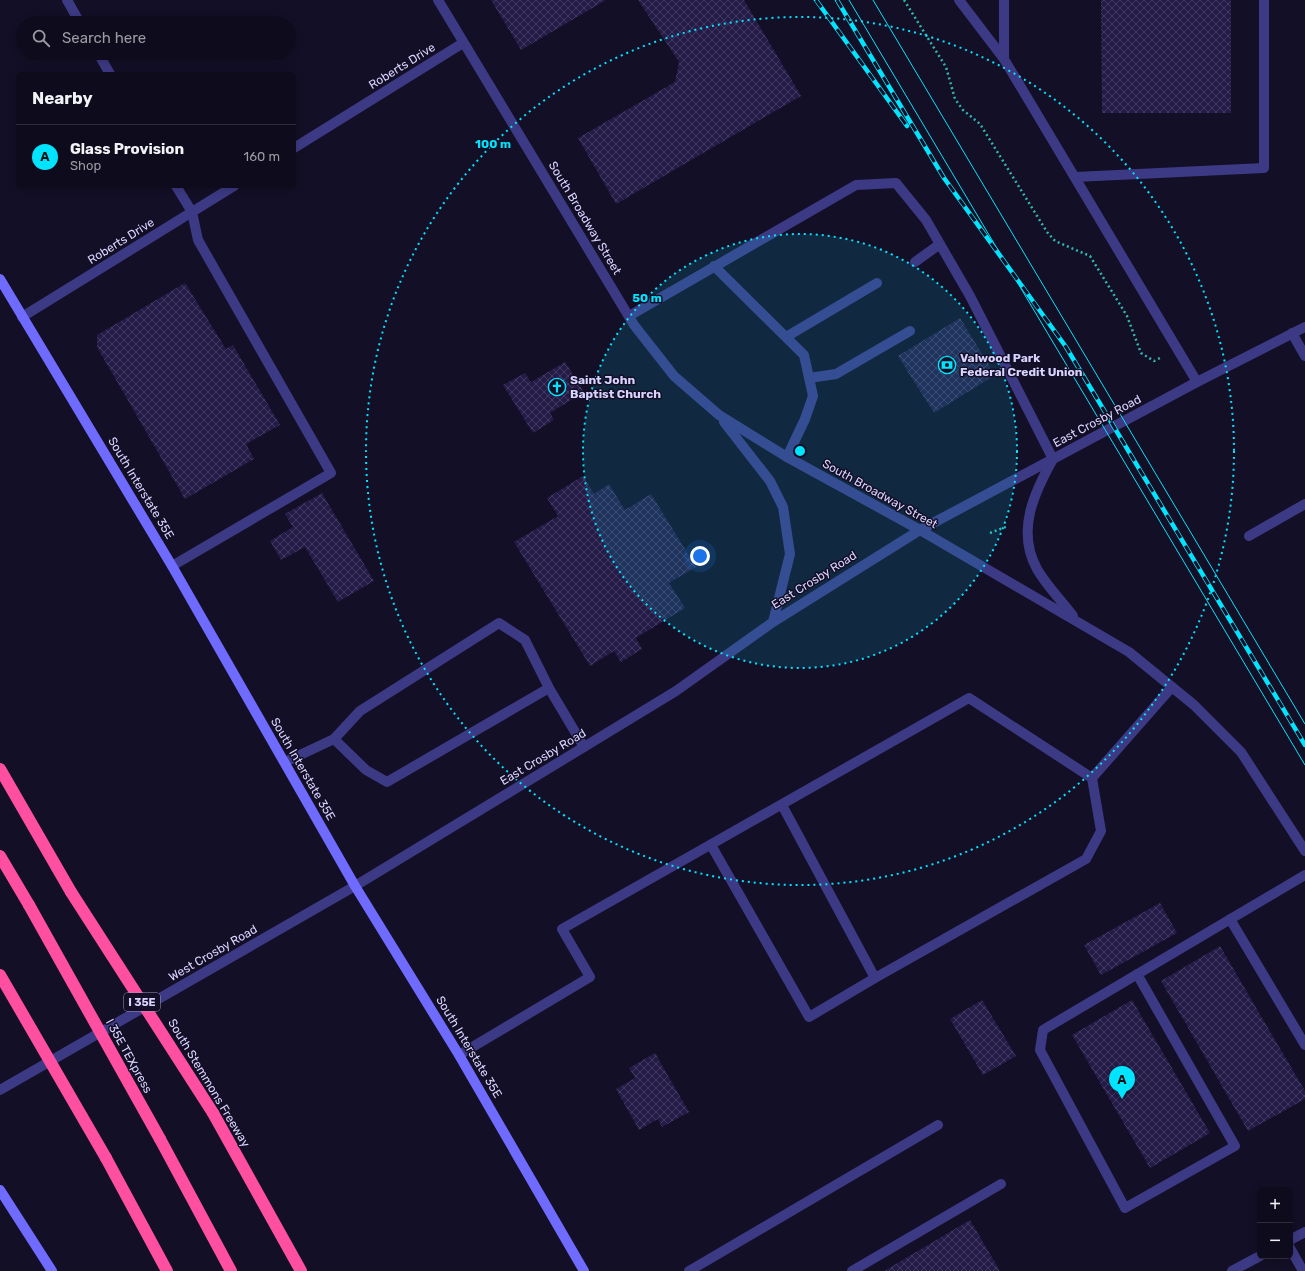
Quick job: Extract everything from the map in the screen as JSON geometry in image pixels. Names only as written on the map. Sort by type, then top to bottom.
[{"type":"highway","name":"South Stemmons Freeway","points":[[0,769],[71,892],[213,1113],[300,1271]]},
{"type":"highway","name":"I 35E TEXpress","points":[[0,856],[30,905],[160,1139],[230,1271]]},
{"type":"highway","points":[[0,975],[106,1158],[167,1271]]},
{"type":"main road","name":"South Interstate 35E","points":[[0,279],[172,566],[355,886],[459,1055],[584,1271]]},
{"type":"main road","points":[[0,1190],[52,1271]]},
{"type":"street","points":[[67,0],[76,16]]},
{"type":"street","name":"South Broadway Street","points":[[438,0],[629,316],[674,376],[719,416],[787,457],[920,530],[1075,619],[1129,652],[1194,705],[1242,752],[1305,851]]},
{"type":"street","points":[[958,0],[1004,60],[1075,176],[1197,382]]},
{"type":"street","points":[[1004,0],[1004,60]]},
{"type":"street","points":[[1075,176],[1264,168],[1264,0]]},
{"type":"street","name":"Roberts Drive","points":[[296,147],[463,43]]},
{"type":"street","points":[[102,60],[109,72]]},
{"type":"street","points":[[629,316],[856,185],[896,183],[926,220],[970,296],[1053,459],[1039,483],[1032,502],[1027,530],[1029,550],[1038,570],[1075,619]]},
{"type":"street","points":[[172,566],[331,473],[198,240],[192,212],[177,188]]},
{"type":"street","name":"Roberts Drive","points":[[22,317],[231,188]]},
{"type":"street","points":[[914,262],[940,244]]},
{"type":"street","points":[[714,266],[804,355],[813,396],[805,419],[787,457]]},
{"type":"street","points":[[786,337],[877,282]]},
{"type":"street","name":"East Crosby Road","points":[[355,886],[676,691],[773,622],[920,530],[1197,382],[1305,327]]},
{"type":"street","points":[[809,378],[836,374],[910,331]]},
{"type":"street","points":[[1292,333],[1305,356]]},
{"type":"street","points":[[719,416],[770,482],[783,506],[790,554],[773,622]]},
{"type":"street","points":[[1249,536],[1305,504]]},
{"type":"street","points":[[284,762],[334,739],[360,711],[499,623],[525,640],[549,688],[584,747]]},
{"type":"street","points":[[1092,778],[1172,687]]},
{"type":"street","points":[[334,739],[366,770],[387,782],[549,688]]},
{"type":"street","points":[[459,1055],[590,977],[562,930],[968,698],[1092,778],[1100,831],[1086,859],[809,1017],[711,845]]},
{"type":"street","points":[[782,805],[875,978]]},
{"type":"street","points":[[1137,974],[1235,1146],[1124,1208],[1040,1050],[1043,1030],[1137,974],[1305,875]]},
{"type":"street","name":"West Crosby Road","points":[[0,1090],[355,886]]},
{"type":"street","points":[[1230,919],[1305,1045]]},
{"type":"street","points":[[689,1271],[938,1125]]},
{"type":"street","points":[[852,1271],[1001,1184]]},
{"type":"street","points":[[1293,1238],[1305,1232]]},
{"type":"street","points":[[1293,1253],[1303,1271]]},
{"type":"street","points":[[1232,1271],[1257,1258]]},
{"type":"path","points":[[904,0],[946,67],[955,99],[963,110],[980,124],[1047,232],[1055,241],[1090,256],[1127,316],[1141,353],[1154,361],[1178,350]]},
{"type":"path","points":[[990,533],[1009,526]]},
{"type":"building","points":[[491,0],[606,0],[521,50]]},
{"type":"building","points":[[638,0],[744,0],[801,96],[616,204],[578,138],[675,82],[679,62]]},
{"type":"building","points":[[1101,0],[1231,0],[1231,113],[1102,113]]},
{"type":"building","points":[[185,283],[226,349],[233,345],[280,425],[246,444],[254,459],[185,499],[97,347],[97,335]]},
{"type":"building","points":[[960,318],[995,375],[934,413],[898,356]]},
{"type":"building","points":[[565,362],[584,392],[550,413],[554,420],[533,433],[503,385],[525,373],[531,382]]},
{"type":"building","points":[[583,476],[594,494],[609,484],[625,510],[651,494],[696,567],[669,583],[685,608],[636,638],[642,649],[621,662],[614,651],[590,666],[514,542],[558,516],[547,498]]},
{"type":"building","points":[[322,493],[374,581],[338,602],[305,547],[281,560],[270,541],[293,527],[285,514]]},
{"type":"building","points":[[1160,903],[1177,933],[1101,975],[1084,945]]},
{"type":"building","points":[[1220,946],[1305,1091],[1305,1099],[1248,1131],[1161,981]]},
{"type":"building","points":[[982,1000],[1016,1056],[983,1075],[950,1019]]},
{"type":"building","points":[[1132,1000],[1210,1133],[1150,1168],[1072,1035]]},
{"type":"building","points":[[655,1053],[689,1112],[662,1127],[658,1119],[639,1130],[616,1089],[635,1078],[629,1068]]},
{"type":"building","points":[[970,1220],[1000,1271],[884,1271]]},
{"type":"tram line","points":[[849,0],[1305,765]]},
{"type":"tram line","points":[[873,0],[1305,724]]},
{"type":"railway","points":[[816,0],[907,126]]},
{"type":"railway","points":[[837,0],[944,178],[1066,347],[1305,745]]},
{"type":"place","name":"Valwood Park Federal Credit Union","points":[[947,365]]},
{"type":"place","name":"Saint John Baptist Church","points":[[557,387]]},
{"type":"place","name":"Glass Provision","points":[[1122,1099]]}]
